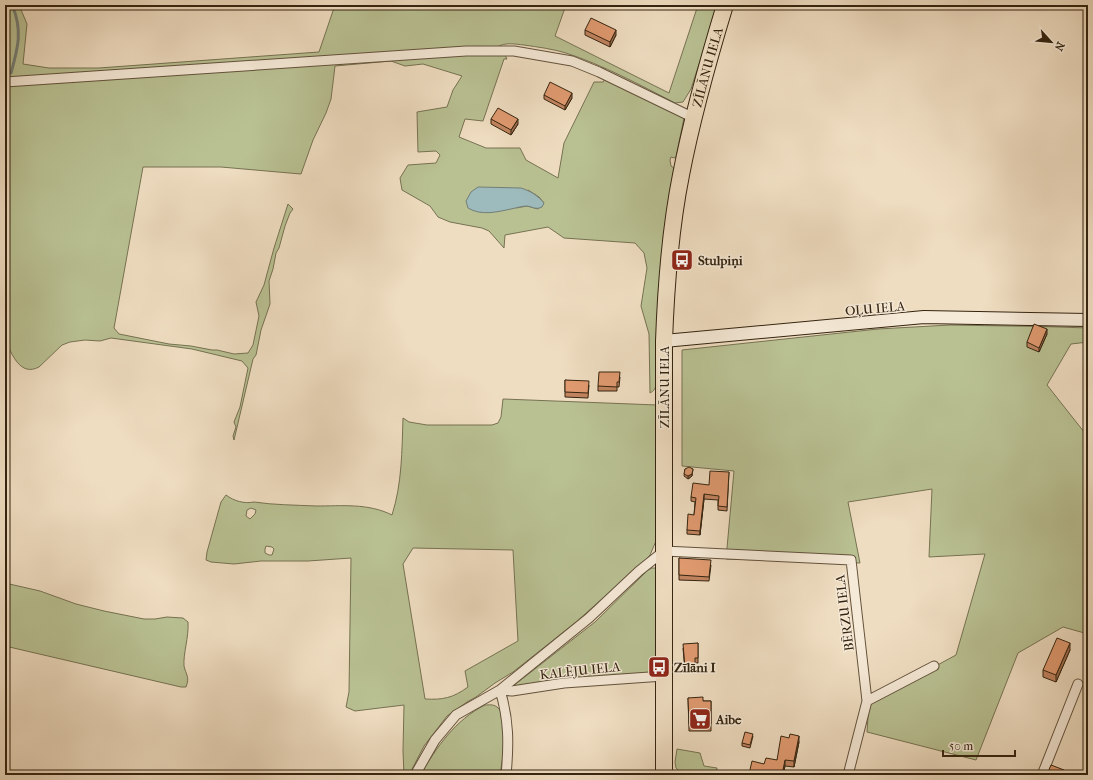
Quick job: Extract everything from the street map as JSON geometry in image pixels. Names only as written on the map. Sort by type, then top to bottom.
[{"type":"highway","name":"ZĪLĀNU IELA","points":[[664,775],[664,341],[668,271],[674,215],[681,175],[707,64],[726,5]]},
{"type":"street","points":[[5,82],[466,51],[514,51],[572,61],[599,72],[694,118]]},
{"type":"street","name":"OĻU IELA","points":[[664,341],[924,317],[1088,320]]},
{"type":"street","points":[[415,775],[435,740],[456,715],[500,690],[584,622],[639,571],[664,552]]},
{"type":"street","name":"BĒRZU IELA","points":[[664,552],[850,560],[867,701],[848,775]]},
{"type":"street","points":[[867,701],[934,666]]},
{"type":"street","name":"KALĒJU IELA","points":[[500,690],[512,691],[564,683],[664,676]]},
{"type":"street","points":[[1042,775],[1078,684]]},
{"type":"street","points":[[500,690],[508,725],[506,775]]},
{"type":"green space","points":[[5,5],[19,5],[27,24],[23,64],[49,68],[99,68],[319,52],[335,5],[566,5],[555,36],[669,93],[698,5],[718,5],[691,89],[683,102],[675,103],[594,63],[551,49],[510,44],[504,44],[497,47],[5,79]]},
{"type":"green space","points":[[465,54],[505,55],[507,59],[504,59],[483,121],[465,119],[459,137],[486,148],[520,148],[526,160],[558,178],[564,143],[594,82],[603,82],[605,79],[684,118],[676,157],[671,157],[670,160],[671,166],[674,168],[666,229],[655,389],[650,393],[649,334],[641,306],[647,268],[644,253],[635,243],[564,238],[548,227],[505,235],[504,248],[489,231],[482,228],[450,222],[438,217],[430,206],[402,190],[400,178],[408,165],[436,163],[440,155],[436,151],[418,152],[417,112],[447,107],[453,90],[462,76],[423,64],[405,66],[391,61],[335,66],[331,99],[313,140],[301,174],[221,167],[143,167],[114,328],[119,334],[169,344],[217,350],[234,354],[248,353],[253,345],[259,316],[256,302],[264,285],[288,204],[293,209],[290,213],[276,253],[269,281],[270,304],[261,330],[256,355],[253,359],[234,440],[233,436],[236,427],[234,422],[240,407],[248,368],[242,361],[192,349],[111,338],[100,341],[85,340],[70,342],[62,345],[39,367],[27,369],[22,367],[14,357],[5,340],[5,85]],"holes":[[[528,190],[539,197],[544,203],[538,209],[527,206],[516,208]]]},
{"type":"green space","points":[[950,325],[1088,328],[1088,342],[1071,344],[1047,385],[1088,437],[1088,634],[1063,627],[1018,653],[976,760],[867,732],[869,702],[956,655],[985,554],[929,557],[932,489],[848,502],[860,563],[726,559],[734,471],[682,466],[682,350],[878,329]]},
{"type":"green space","points":[[503,399],[657,405],[656,541],[650,555],[646,560],[576,622],[513,672],[447,716],[424,746],[409,775],[404,775],[404,705],[355,711],[346,707],[349,692],[351,558],[308,561],[261,561],[234,564],[211,562],[206,560],[207,552],[221,502],[226,495],[232,499],[250,503],[355,506],[383,511],[392,515],[400,479],[403,418],[409,422],[427,425],[492,425],[498,423],[501,417]],"holes":[[[251,508],[256,510],[255,514],[250,519],[246,516],[247,510]],[[266,546],[272,547],[274,549],[272,555],[265,553]],[[413,548],[513,550],[518,641],[465,671],[468,687],[453,696],[443,699],[425,699],[403,564]]]},
{"type":"green space","points":[[652,568],[657,570],[658,670],[655,673],[512,689],[513,686],[595,622],[648,570]]},
{"type":"green space","points":[[5,583],[40,591],[76,604],[144,619],[167,617],[183,618],[188,622],[188,634],[184,661],[188,678],[186,687],[5,646]]},
{"type":"green space","points":[[485,705],[497,707],[504,720],[504,750],[500,775],[420,775],[433,754],[456,726],[474,711]]},
{"type":"green space","points":[[677,749],[700,753],[704,766],[717,768],[716,775],[683,775],[676,768],[675,762]]},
{"type":"water","points":[[478,187],[521,188],[534,194],[544,203],[542,207],[538,208],[525,206],[495,212],[478,212],[468,208],[466,201],[471,192]]},
{"type":"building","points":[[591,18],[616,30],[610,42],[585,30]]},
{"type":"building","points":[[550,82],[572,93],[565,106],[544,95]]},
{"type":"building","points":[[498,108],[518,119],[511,130],[491,119]]},
{"type":"building","points":[[1034,324],[1047,329],[1039,348],[1027,342]]},
{"type":"building","points":[[599,372],[620,372],[617,387],[598,386]]},
{"type":"building","points":[[565,380],[589,381],[588,393],[565,392]]},
{"type":"building","points":[[689,467],[693,469],[692,474],[688,476],[684,474],[685,469]]},
{"type":"building","points":[[710,471],[729,472],[727,507],[718,506],[719,496],[704,494],[700,531],[687,530],[688,514],[694,515],[696,498],[691,497],[693,483],[709,485]]},
{"type":"building","points":[[679,558],[711,560],[709,577],[679,575]]},
{"type":"building","points":[[1057,638],[1070,643],[1056,675],[1043,670]]},
{"type":"building","points":[[698,643],[698,658],[695,658],[695,667],[685,667],[683,644]]},
{"type":"building","name":"Aibe","points":[[703,697],[703,701],[711,701],[711,724],[689,724],[688,698]]},
{"type":"building","points":[[745,732],[753,734],[750,745],[742,743]]},
{"type":"building","points":[[790,734],[799,736],[794,761],[785,760],[782,775],[749,774],[752,761],[764,764],[766,758],[777,760],[781,736],[789,738]]},
{"type":"building","points":[[1051,765],[1064,770],[1062,775],[1056,775],[1048,772]]},
{"type":"building","points":[[891,771],[900,774],[900,775],[890,775]]},
{"type":"building","points":[[812,772],[823,775],[811,775]]},
{"type":"waterway","points":[[11,73],[16,55],[18,39],[17,23],[12,5]]},
{"type":"place","name":"Stulpiņi","points":[[682,260]]},
{"type":"place","name":"Zīlāni I","points":[[659,667]]},
{"type":"place","name":"Aibe","points":[[700,719]]}]
